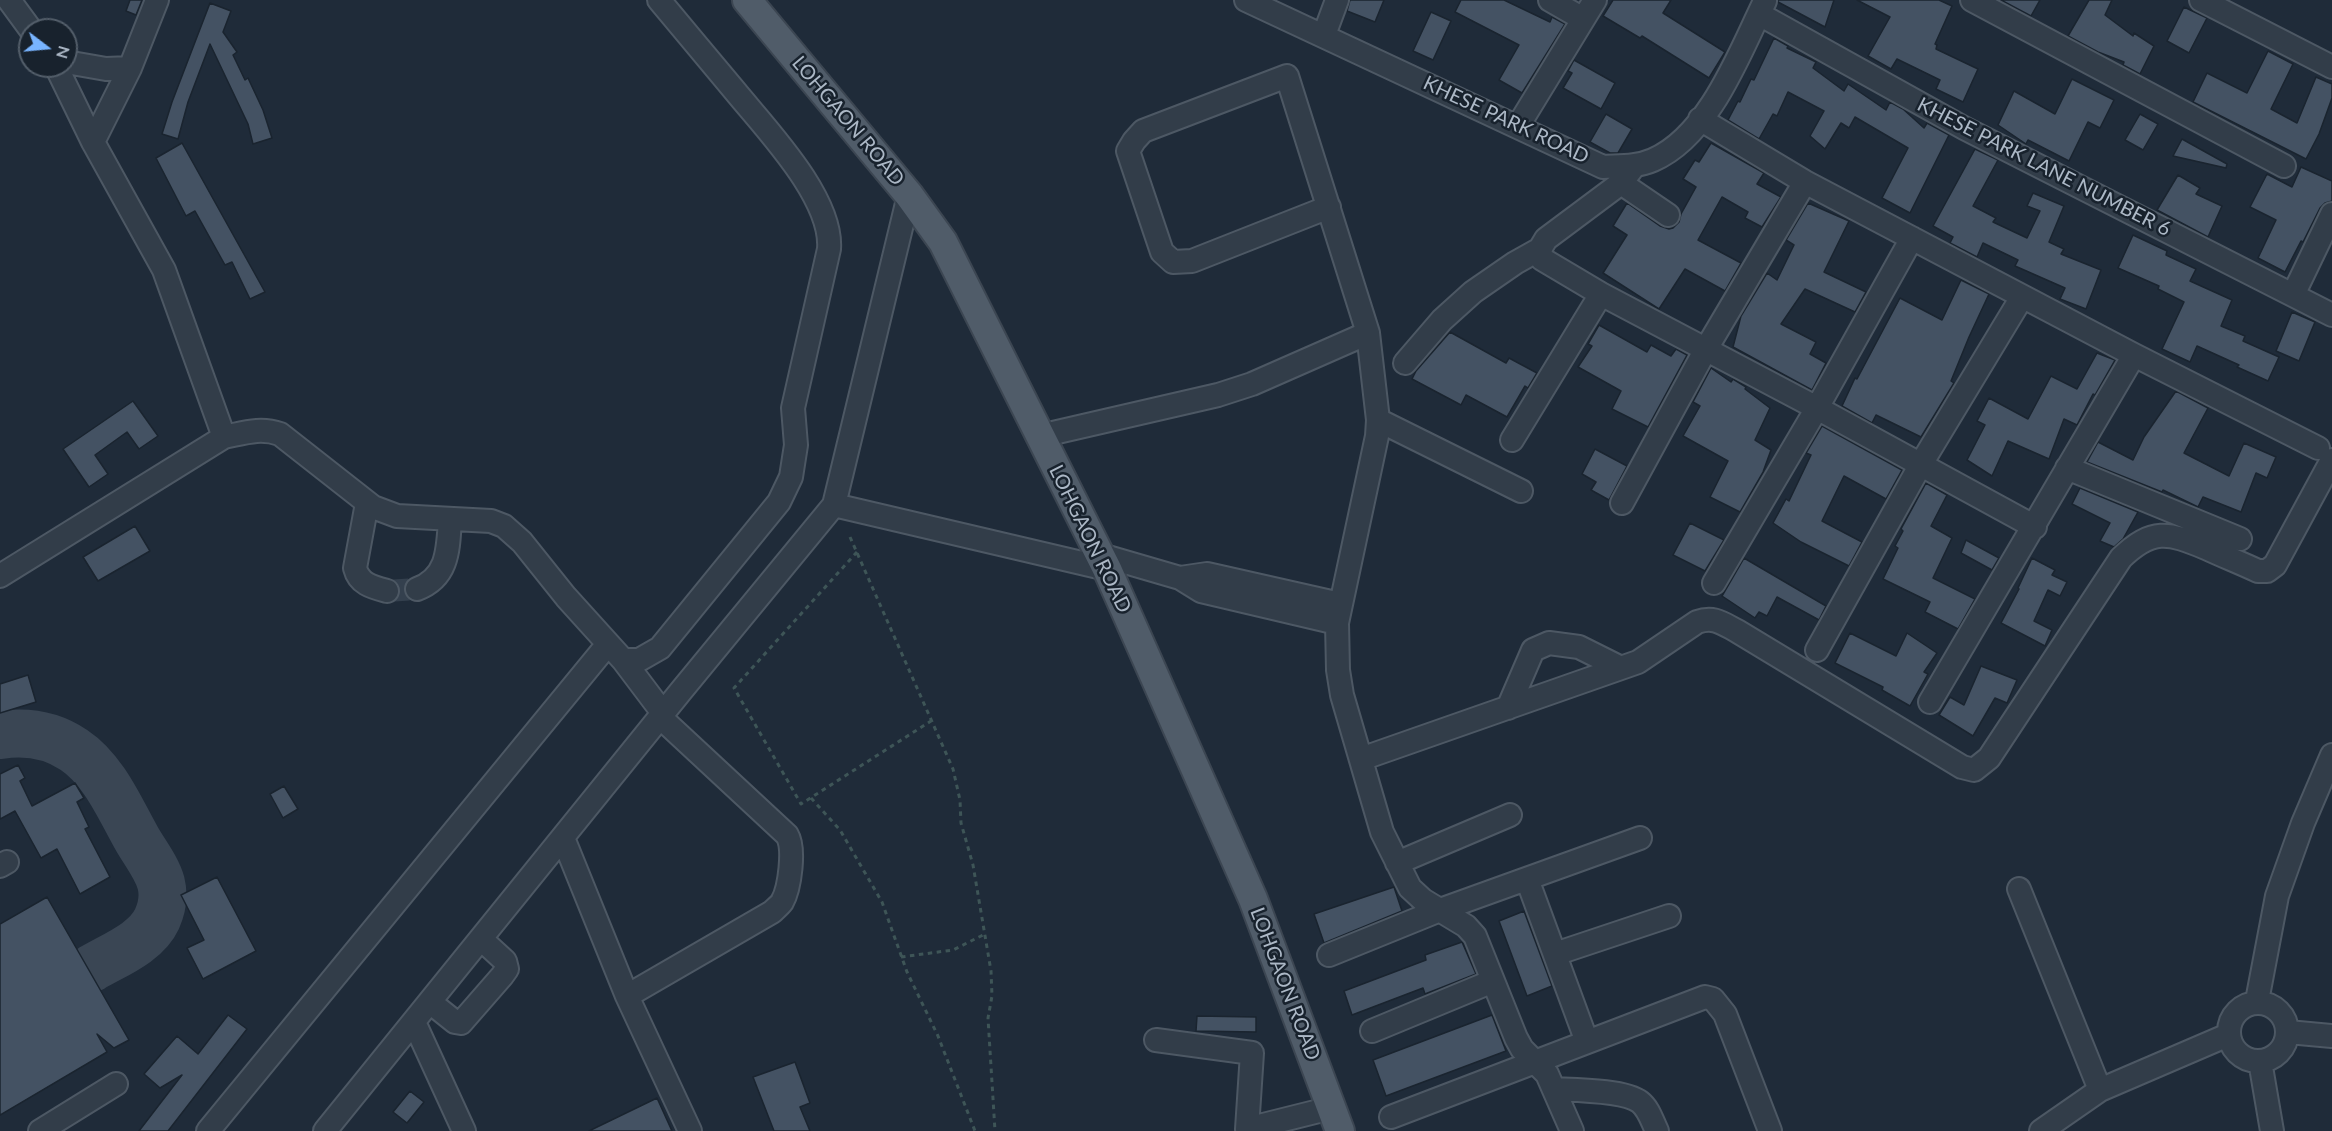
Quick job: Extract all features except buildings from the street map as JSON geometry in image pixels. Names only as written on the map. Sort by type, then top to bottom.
[{"type":"main road","name":"LOHGAON ROAD","points":[[747,0],[909,195],[943,242],[1104,562],[1253,899],[1336,1119]]},
{"type":"street","points":[[9,0],[22,18]]},
{"type":"street","points":[[93,142],[130,68],[158,0]]},
{"type":"street","points":[[615,652],[639,660],[660,648],[779,502],[787,488],[796,445],[793,408],[830,236],[827,222],[800,170],[659,0]]},
{"type":"street","name":"KHESE PARK ROAD","points":[[1246,0],[1603,167],[1627,174],[1672,149],[1719,96],[1763,7]]},
{"type":"street","points":[[1324,35],[1337,0]]},
{"type":"street","points":[[1518,126],[1589,9],[1550,0]]},
{"type":"street","points":[[1972,0],[2284,166]]},
{"type":"street","points":[[2201,0],[2332,67]]},
{"type":"street","name":"KHESE PARK LANE NUMBER 6","points":[[1763,7],[1964,128],[2332,315]]},
{"type":"street","points":[[78,64],[106,69],[130,68]]},
{"type":"street","points":[[1329,207],[1192,261],[1173,262],[1162,252],[1128,151],[1143,131],[1287,76],[1329,207],[1368,333],[1378,420],[1377,436],[1339,613],[1338,670],[1342,695],[1382,832],[1410,888],[1423,900],[1466,926],[1475,936],[1516,1038],[1522,1049],[1546,1074],[1572,1131]]},
{"type":"street","points":[[62,78],[93,142],[164,270],[224,437]]},
{"type":"street","points":[[1361,759],[1638,662],[1697,622],[1707,619],[1718,621],[1962,767],[1974,770],[1989,758],[2121,558],[2136,544],[2168,535],[2183,538],[2258,571],[2266,571],[2275,565],[2325,454],[1805,182],[1700,119]]},
{"type":"street","points":[[1405,363],[1442,320],[1473,292],[1515,262],[1540,249],[1546,239],[1627,174],[1668,215]]},
{"type":"street","points":[[1622,503],[1706,349],[1805,182]]},
{"type":"street","points":[[326,1131],[834,505],[909,195]]},
{"type":"street","points":[[2293,296],[2332,214]]},
{"type":"street","points":[[1714,583],[1817,408],[1912,238]]},
{"type":"street","points":[[1540,249],[1542,260],[1601,294],[2035,527]]},
{"type":"street","points":[[1512,440],[1601,294]]},
{"type":"street","points":[[1817,650],[1921,464],[2022,297]]},
{"type":"street","points":[[1040,436],[1218,395],[1252,384],[1368,333]]},
{"type":"street","points":[[1930,702],[2134,356]]},
{"type":"street","points":[[1378,420],[1521,491]]},
{"type":"street","points":[[0,576],[224,437],[258,430],[280,434],[367,503],[383,513],[397,516],[491,521],[504,526],[515,535],[615,652],[662,715],[787,835],[791,842],[792,851],[785,893],[782,902],[772,912],[627,996]]},
{"type":"street","points":[[2067,468],[2240,539]]},
{"type":"street","points":[[367,503],[355,568],[358,577],[365,583],[387,591]]},
{"type":"street","points":[[834,505],[1180,578],[1207,574],[1339,613]]},
{"type":"street","points":[[417,589],[428,585],[445,564],[448,555],[450,519]]},
{"type":"street","points":[[1508,708],[1533,650],[1549,643],[1579,647],[1621,668]]},
{"type":"street","points":[[208,1131],[615,652]]},
{"type":"street","points":[[2256,1001],[2277,896],[2303,823],[2332,755]]},
{"type":"street","points":[[1398,863],[1510,815]]},
{"type":"street","points":[[563,838],[627,996],[690,1131]]},
{"type":"street","points":[[1329,955],[1440,910],[1640,838]]},
{"type":"street","points":[[1527,879],[1587,1042]]},
{"type":"street","points":[[2019,889],[2100,1090]]},
{"type":"street","points":[[1555,954],[1669,916]]},
{"type":"street","points":[[430,1002],[455,1022],[461,1023],[502,976],[507,969],[505,961],[481,939]]},
{"type":"street","points":[[1372,1031],[1493,981]]},
{"type":"street","points":[[1391,1117],[1705,997],[1713,999],[1725,1014],[1770,1131]]},
{"type":"street","points":[[2256,1001],[2267,1004],[2285,1019],[2288,1032],[2279,1054],[2260,1061],[2240,1055],[2232,1048],[2228,1035],[2234,1014],[2243,1005],[2256,1001]]},
{"type":"street","points":[[414,1022],[464,1131]]},
{"type":"street","points":[[2288,1032],[2332,1036]]},
{"type":"street","points":[[2041,1131],[2100,1090],[2228,1035]]},
{"type":"street","points":[[1156,1040],[1252,1053],[1247,1130],[1336,1119]]},
{"type":"street","points":[[2260,1061],[2272,1131]]},
{"type":"street","points":[[40,1131],[116,1083]]},
{"type":"street","points":[[1554,1089],[1608,1093],[1637,1100],[1648,1111],[1657,1131]]},
{"type":"path","points":[[850,537],[953,770],[960,800],[961,823],[973,865],[992,971],[992,996],[988,1018],[994,1131]]},
{"type":"path","points":[[857,552],[734,688],[801,804],[931,721]]},
{"type":"path","points":[[811,798],[840,830],[858,857],[882,902],[901,957],[921,1004],[938,1036],[975,1131]]},
{"type":"path","points":[[901,957],[953,950],[985,934]]},
{"type":"taxiway","points":[[0,735],[38,735],[66,745],[85,758],[103,779],[159,877],[162,901],[159,915],[152,927],[129,948],[92,968]]},
{"type":"tunnel","points":[[387,591],[417,589]]}]
